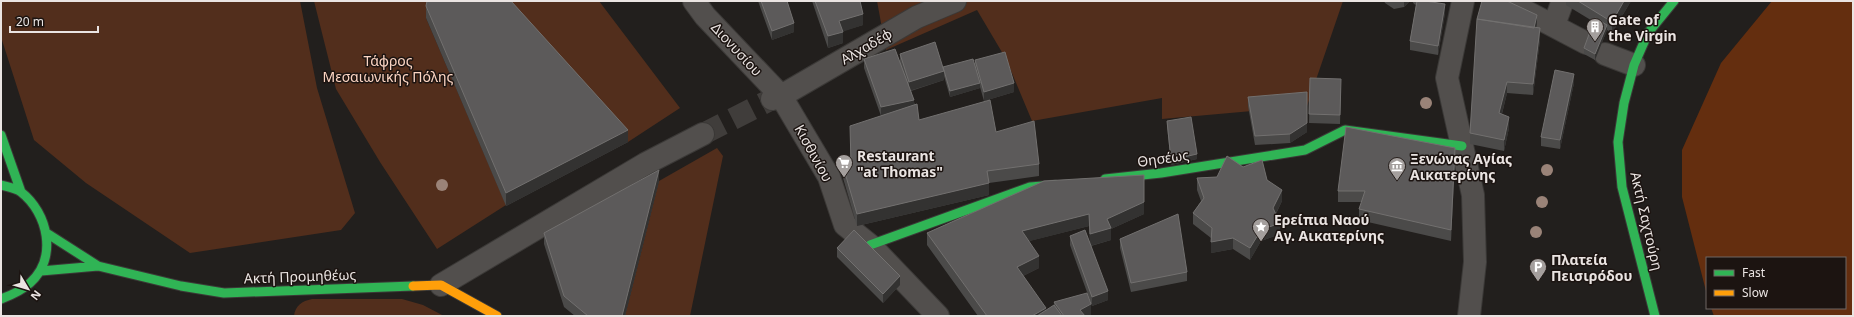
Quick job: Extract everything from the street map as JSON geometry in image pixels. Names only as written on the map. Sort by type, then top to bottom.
[{"type":"main road","name":"Ακτή Σαχτούρη","points":[[1655,316],[1622,187],[1618,142],[1624,103],[1634,65],[1648,33],[1674,1]]},
{"type":"main road","name":"Θησέως","points":[[1092,181],[1161,173],[1305,150],[1345,130],[1462,146]]},
{"type":"main road","points":[[1,135],[21,192]]},
{"type":"main road","points":[[870,245],[1030,187],[1061,184]]},
{"type":"main road","points":[[1,185],[21,192],[30,199],[42,215],[48,234],[48,253],[41,271],[28,287],[12,297],[1,299]]},
{"type":"main road","points":[[48,234],[98,266]]},
{"type":"main road","points":[[41,271],[98,266]]},
{"type":"main road","name":"Ακτή Προμηθέως","points":[[98,266],[180,286],[224,293],[441,285]]},
{"type":"main road","points":[[441,285],[497,316]]},
{"type":"street","name":"Διονυσίου","points":[[694,1],[776,98]]},
{"type":"street","name":"Αλχαδέφ","points":[[776,98],[917,17],[954,1]]},
{"type":"street","points":[[1463,1],[1447,78],[1473,195],[1475,262],[1469,316]]},
{"type":"street","points":[[1506,1],[1586,43]]},
{"type":"street","points":[[1554,25],[1562,3]]},
{"type":"street","points":[[1605,54],[1634,65]]},
{"type":"street","name":"Κισθινίου","points":[[776,98],[829,176],[845,225],[870,245],[938,316]]},
{"type":"street","points":[[441,285],[645,164],[703,134]]},
{"type":"green space","points":[[1,1],[300,1],[317,88],[355,213],[341,230],[190,253],[86,183],[34,140],[1,37]]},
{"type":"green space","name":"Τάφρος Μεσαιωνικής Πόλης","points":[[314,1],[430,1],[426,18],[506,205],[437,249],[380,162],[336,89]]},
{"type":"green space","points":[[500,1],[599,1],[680,108],[628,142]]},
{"type":"green space","points":[[877,1],[1343,1],[1307,106],[1162,119],[1162,98],[1032,121],[1006,59],[977,10],[886,50]]},
{"type":"green space","points":[[717,148],[723,156],[690,316],[625,316],[659,181]]},
{"type":"green space","points":[[312,299],[402,299],[423,305],[444,316],[294,316],[297,307],[300,304]]},
{"type":"shaded area","points":[[1772,1],[1853,1],[1853,316],[1714,316],[1711,309],[1846,309],[1846,257],[1706,257],[1706,291],[1682,197],[1682,150],[1721,63]]},
{"type":"building","points":[[427,1],[511,1],[628,130],[506,193],[426,6]]},
{"type":"building","points":[[761,1],[787,1],[794,23],[772,31]]},
{"type":"building","points":[[815,1],[860,1],[863,14],[839,21],[843,32],[828,36]]},
{"type":"building","points":[[1417,1],[1445,4],[1438,46],[1410,41]]},
{"type":"building","points":[[1482,1],[1507,1],[1537,15],[1534,28],[1477,19]]},
{"type":"building","points":[[1578,1],[1624,1],[1612,22]]},
{"type":"building","name":"Gate of the Virgin","points":[[1595,18],[1607,25],[1595,54],[1584,48]]},
{"type":"building","points":[[1477,19],[1540,28],[1533,84],[1507,82],[1499,113],[1509,117],[1504,140],[1470,133]]},
{"type":"building","points":[[935,42],[944,71],[909,82],[900,54]]},
{"type":"building","points":[[895,49],[914,100],[881,107],[864,59]]},
{"type":"building","points":[[1005,52],[1014,83],[984,92],[975,60]]},
{"type":"building","points":[[973,59],[980,83],[950,91],[943,67]]},
{"type":"building","points":[[1555,70],[1574,74],[1560,140],[1541,137]]},
{"type":"building","points":[[1310,78],[1341,79],[1340,115],[1309,114]]},
{"type":"building","points":[[1307,92],[1307,123],[1290,134],[1255,136],[1248,97]]},
{"type":"building","points":[[990,100],[996,132],[1034,121],[1039,164],[987,171],[989,183],[857,214],[843,166],[851,164],[850,126],[917,104],[919,120]]},
{"type":"building","points":[[1191,117],[1197,154],[1171,160],[1167,121]]},
{"type":"building","name":"Ξενώνας Αγίας Αικατερίνης","points":[[1346,127],[1455,148],[1451,230],[1359,209],[1365,191],[1338,191]]},
{"type":"building","points":[[1227,156],[1243,167],[1262,160],[1267,180],[1282,190],[1273,208],[1280,223],[1261,230],[1250,248],[1233,238],[1211,242],[1212,228],[1193,213],[1204,198],[1197,178],[1217,177]]},
{"type":"building","points":[[659,170],[622,316],[588,316],[564,296],[544,233]]},
{"type":"building","points":[[1144,175],[1144,202],[1107,219],[1111,228],[1090,234],[1089,214],[1022,231],[1039,256],[1017,267],[1046,308],[1032,316],[987,316],[927,233],[1044,181]]},
{"type":"building","points":[[1178,214],[1187,272],[1131,283],[1120,239]]},
{"type":"building","points":[[854,230],[900,276],[883,294],[837,248]]},
{"type":"building","points":[[1085,230],[1108,291],[1092,297],[1070,236]]},
{"type":"building","points":[[1087,293],[1091,304],[1080,310],[1085,316],[1064,316],[1054,302]]},
{"type":"building","points":[[1054,305],[1062,316],[1037,316]]},
{"type":"tunnel","points":[[703,134],[772,99]]},
{"type":"traffic: fast","points":[[1655,316],[1622,187],[1618,142],[1624,103],[1634,65],[1648,33],[1674,1]]},
{"type":"traffic: fast","points":[[1105,179],[1161,173],[1305,150],[1345,130],[1462,146]]},
{"type":"traffic: fast","points":[[1,135],[21,192]]},
{"type":"traffic: fast","points":[[1,185],[21,192],[38,212],[43,223],[47,249],[39,273],[30,283],[1,299]]},
{"type":"traffic: fast","points":[[870,245],[1030,187],[1055,185]]},
{"type":"traffic: fast","points":[[48,234],[98,266],[181,286],[224,293],[413,286]]},
{"type":"traffic: fast","points":[[41,271],[98,266]]},
{"type":"traffic: slow","points":[[413,286],[441,285],[497,316]]},
{"type":"place","name":"Gate of the Virgin","points":[[1595,42]]},
{"type":"place","name":"Restaurant \"at Thomas\"","points":[[844,178]]},
{"type":"place","name":"Ξενώνας Αγίας Αικατερίνης","points":[[1397,181]]},
{"type":"place","name":"Ερείπια Ναού Αγ. Αικατερίνης","points":[[1261,242]]},
{"type":"place","name":"Πλατεία Πεισιρόδου","points":[[1538,282]]}]
